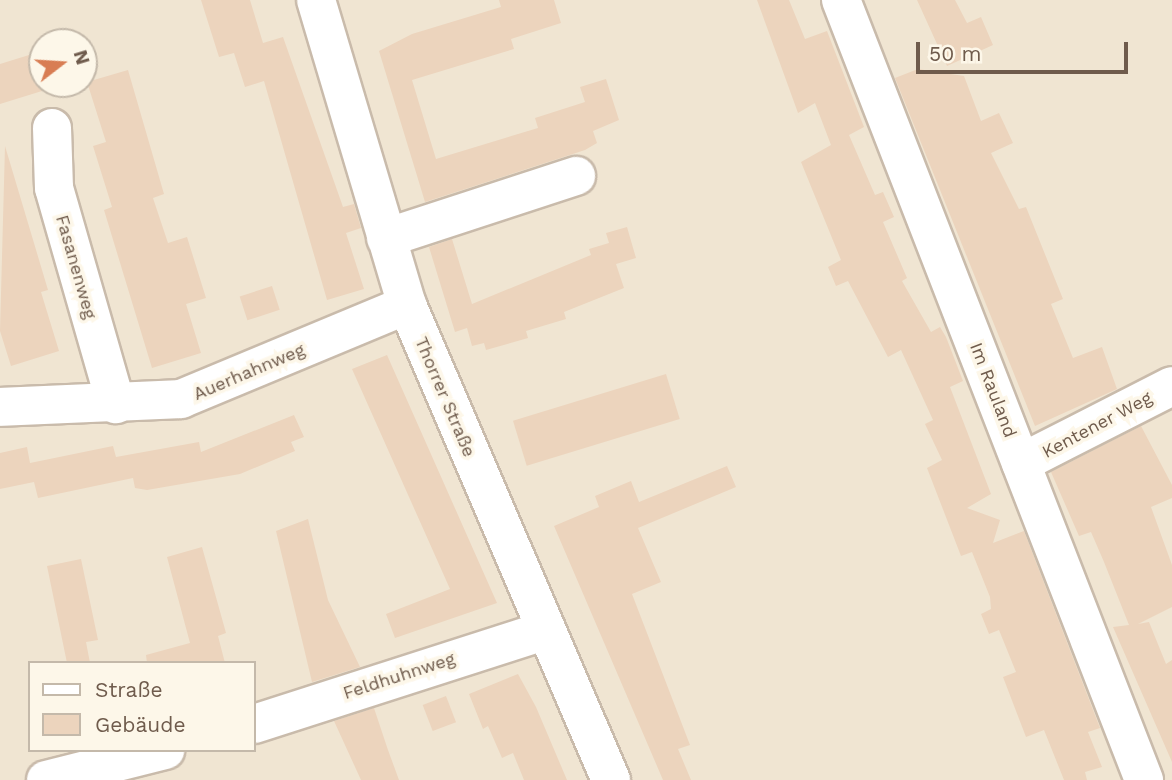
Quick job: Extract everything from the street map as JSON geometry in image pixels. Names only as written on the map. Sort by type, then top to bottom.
[{"type":"street","name":"Thorrer Straße","points":[[316,0],[407,305],[611,780]]},
{"type":"street","name":"Im Rauland","points":[[841,0],[1144,780]]},
{"type":"street","name":"Fasanenweg","points":[[52,128],[54,188],[116,404]]},
{"type":"street","points":[[386,238],[576,176]]},
{"type":"street","name":"Auerhahnweg","points":[[0,407],[116,404],[213,391],[407,305]]},
{"type":"street","name":"Kentener Weg","points":[[1021,463],[1172,386]]},
{"type":"street","name":"Feldhuhnweg","points":[[256,723],[546,630]]},
{"type":"street","points":[[46,780],[157,752]]},
{"type":"shaded area","points":[[0,0],[1172,0],[1172,780],[0,780]]},
{"type":"building","points":[[201,0],[250,0],[263,43],[283,37],[343,207],[354,204],[361,228],[346,233],[364,289],[327,300],[264,81],[245,87],[234,53],[219,57]]},
{"type":"building","points":[[499,0],[554,0],[561,23],[511,39],[514,49],[412,80],[436,159],[538,128],[535,118],[585,102],[580,87],[606,79],[619,120],[593,131],[597,143],[585,150],[425,202],[379,51],[412,34],[501,7]]},
{"type":"building","points":[[757,0],[789,0],[805,39],[827,31],[864,127],[849,135],[875,195],[883,192],[894,217],[883,222],[907,278],[902,281],[931,332],[940,327],[963,381],[950,387],[991,494],[967,508],[1000,520],[993,543],[1024,531],[1100,728],[1088,732],[1102,767],[1085,772],[1087,780],[1064,780],[1044,730],[1026,737],[1003,677],[1016,672],[999,630],[989,634],[981,614],[991,609],[990,597],[972,552],[961,556],[927,468],[942,460],[925,424],[933,420],[901,350],[888,357],[848,281],[836,286],[828,267],[841,260],[801,162],[831,145],[815,103],[798,113]]},
{"type":"building","points":[[917,0],[955,0],[967,23],[981,17],[993,45],[947,66]]},
{"type":"building","points":[[28,55],[28,95],[0,104],[0,64]]},
{"type":"building","points":[[918,69],[964,76],[981,121],[999,113],[1013,143],[991,153],[1019,209],[1026,207],[1063,299],[1051,304],[1073,358],[1102,347],[1117,389],[1035,426],[895,78]]},
{"type":"building","points":[[128,70],[164,194],[153,198],[168,243],[187,237],[206,298],[186,304],[201,353],[152,368],[104,210],[112,207],[93,146],[106,142],[92,98],[98,98],[98,79]]},
{"type":"building","points":[[5,146],[48,290],[41,292],[59,351],[11,366],[0,331]]},
{"type":"building","points":[[627,227],[636,258],[616,264],[624,288],[564,312],[566,319],[526,331],[528,338],[486,350],[484,343],[472,346],[467,328],[455,332],[429,247],[452,239],[472,304],[591,255],[589,249],[609,243],[606,233]]},
{"type":"building","points":[[272,286],[280,310],[247,320],[240,297]]},
{"type":"building","points":[[387,355],[497,603],[395,638],[386,614],[450,589],[352,369]]},
{"type":"building","points":[[666,374],[680,419],[527,466],[513,421]]},
{"type":"building","points":[[294,415],[304,437],[291,442],[295,451],[240,474],[147,490],[135,488],[133,478],[38,498],[34,482],[0,489],[0,453],[27,447],[30,463],[113,446],[116,457],[199,442],[201,452]]},
{"type":"building","points":[[1141,426],[1172,485],[1172,498],[1151,507],[1172,565],[1172,607],[1138,624],[1149,622],[1166,664],[1172,660],[1172,762],[1113,627],[1129,625],[1104,562],[1091,532],[1079,536],[1051,472]]},
{"type":"building","points":[[727,466],[736,487],[638,528],[661,582],[632,594],[690,745],[678,749],[691,780],[663,780],[554,526],[599,507],[595,496],[631,481],[639,502]]},
{"type":"building","points":[[308,519],[328,600],[360,667],[312,682],[276,531]]},
{"type":"building","points":[[202,547],[226,633],[218,636],[224,661],[147,661],[146,655],[190,643],[167,557]]},
{"type":"building","points":[[81,559],[98,640],[86,642],[90,661],[67,661],[47,566]]},
{"type":"building","points":[[518,674],[536,707],[567,780],[524,780],[513,753],[502,758],[488,726],[483,729],[469,694]]},
{"type":"building","points":[[446,696],[456,722],[433,731],[423,705]]},
{"type":"building","points":[[374,708],[399,780],[361,780],[334,721]]}]
